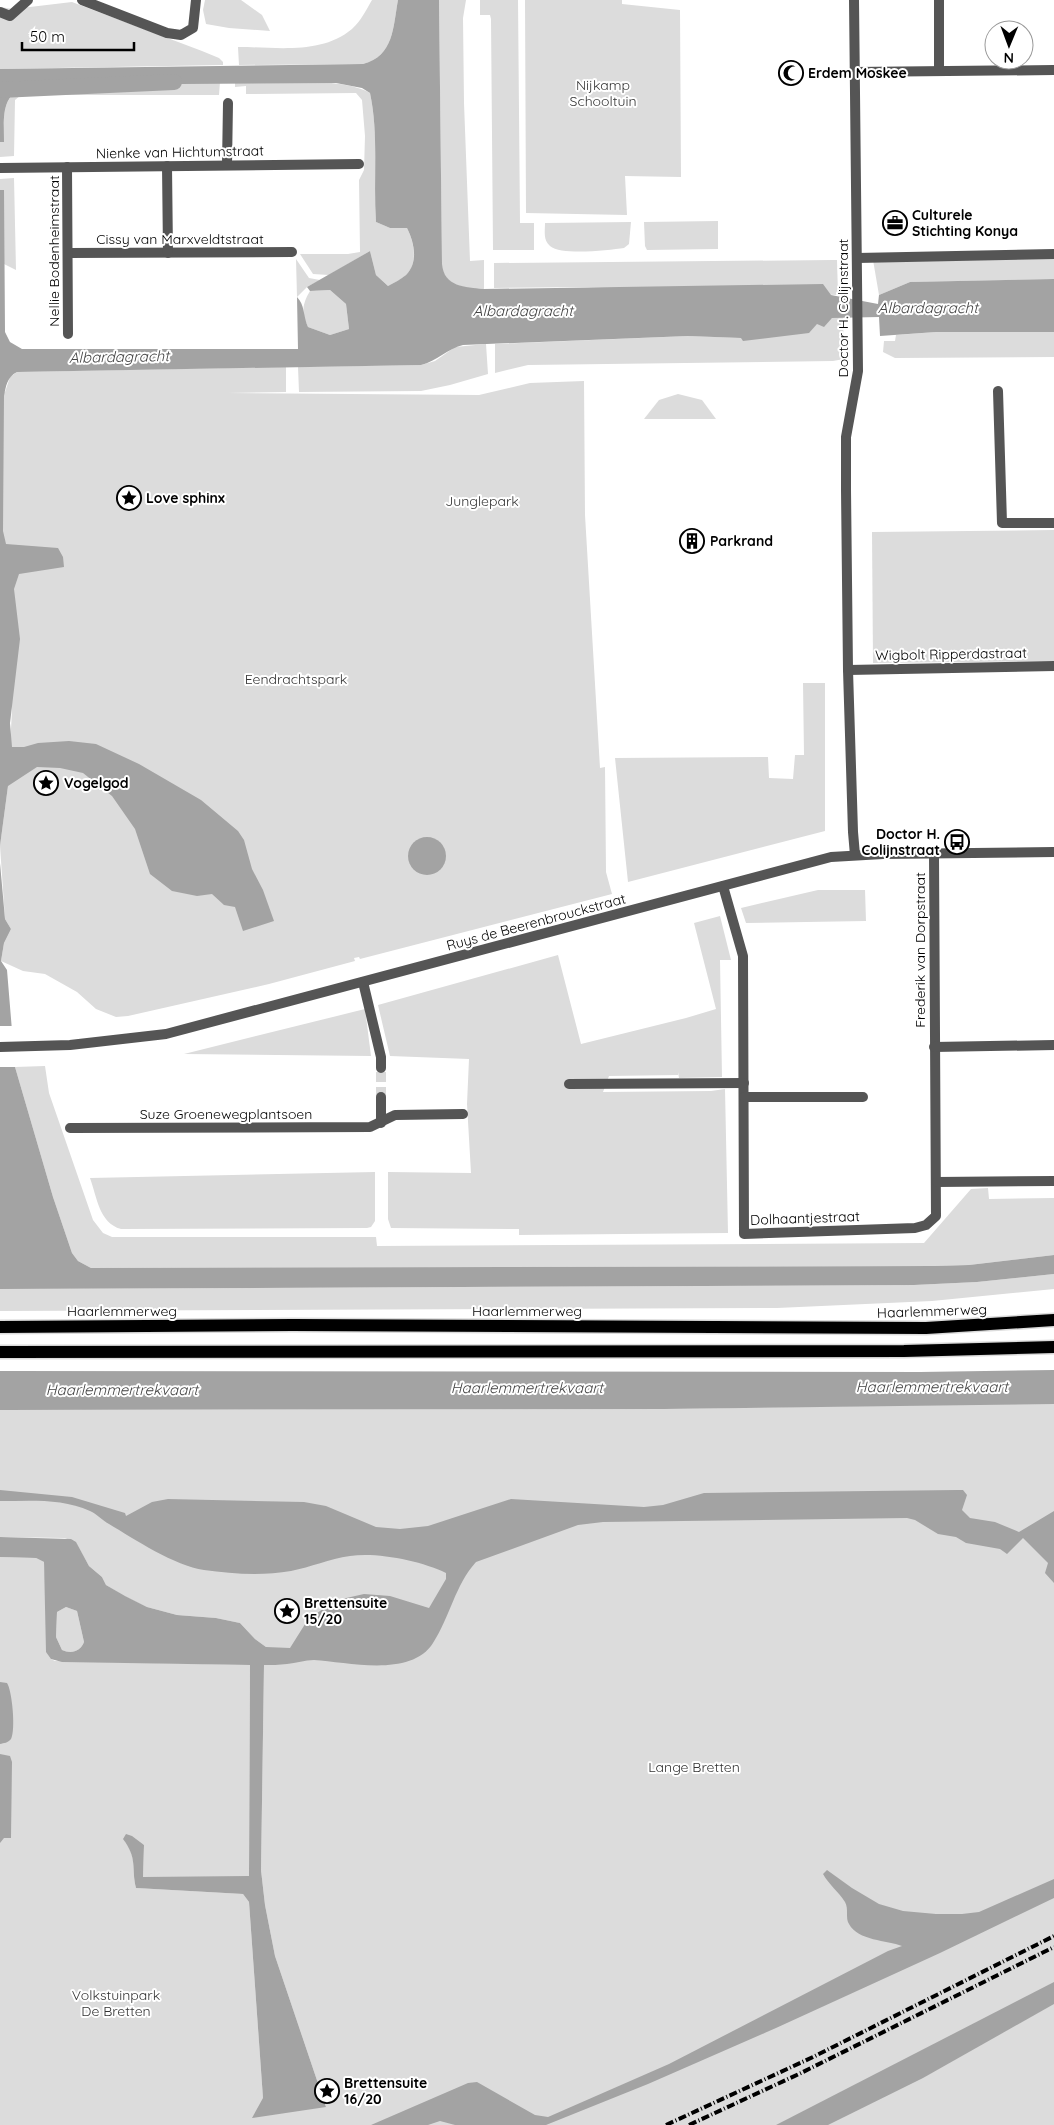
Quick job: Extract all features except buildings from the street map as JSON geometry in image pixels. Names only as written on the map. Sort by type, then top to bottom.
[{"type":"main road","name":"Haarlemmerweg","points":[[0,1327],[312,1325],[926,1328],[1054,1320]]},
{"type":"main road","points":[[0,1352],[904,1351],[1054,1347]]},
{"type":"street","points":[[0,12],[10,16],[28,0]]},
{"type":"street","points":[[82,0],[167,33],[181,35],[193,28],[196,0]]},
{"type":"street","name":"Doctor H. Colijnstraat","points":[[854,0],[858,371],[846,437],[848,670],[855,855]]},
{"type":"street","points":[[939,0],[939,71]]},
{"type":"street","points":[[854,72],[1054,70]]},
{"type":"street","points":[[228,103],[228,164]]},
{"type":"street","name":"Nienke van Hichtumstraat","points":[[0,168],[359,164]]},
{"type":"street","points":[[167,166],[168,253]]},
{"type":"street","name":"Nellie Bodenheimstraat","points":[[67,167],[68,334]]},
{"type":"street","name":"Cissy van Marxveldtstraat","points":[[68,254],[292,252]]},
{"type":"street","points":[[857,258],[1054,254]]},
{"type":"street","points":[[998,391],[1002,523],[1054,523]]},
{"type":"street","name":"Wigbolt Ripperdastraat","points":[[848,670],[1054,666]]},
{"type":"street","name":"Ruys de Beerenbrouckstraat","points":[[0,1047],[70,1045],[149,1037],[832,857],[934,853],[1054,852]]},
{"type":"street","name":"Frederik van Dorpstraat","points":[[934,853],[934,1047],[937,1182]]},
{"type":"street","name":"Dolhaantjestraat","points":[[722,886],[742,956],[744,1234],[914,1228],[926,1225],[936,1216],[937,1182]]},
{"type":"street","points":[[363,982],[381,1057],[381,1068]]},
{"type":"street","name":"Frederik van Dorpstraat","points":[[934,1047],[1054,1045]]},
{"type":"street","points":[[568,1084],[744,1083]]},
{"type":"street","points":[[744,1097],[863,1096]]},
{"type":"street","points":[[381,1097],[381,1123]]},
{"type":"street","name":"Suze Groenewegplantsoen","points":[[70,1128],[370,1127],[395,1115],[463,1114]]},
{"type":"street","points":[[937,1182],[1054,1181]]},
{"type":"green space","points":[[205,0],[241,0],[262,15],[270,31],[206,24],[203,10]]},
{"type":"green space","points":[[372,0],[398,0],[390,39],[381,54],[373,60],[363,64],[239,65],[238,47],[298,48],[326,43],[340,37],[355,26]]},
{"type":"green space","points":[[439,0],[466,0],[463,18],[464,103],[470,261],[484,260],[484,289],[459,286],[449,280],[442,269]]},
{"type":"green space","points":[[480,0],[518,0],[520,223],[534,223],[534,250],[493,250],[491,19],[490,15],[480,15]]},
{"type":"green space","name":"Nijkamp Schooltuin","points":[[525,0],[622,0],[622,4],[680,10],[681,177],[625,176],[627,215],[526,213]]},
{"type":"green space","points":[[72,2],[219,58],[223,65],[0,69],[0,7],[13,9]]},
{"type":"green space","points":[[220,82],[219,95],[21,95],[15,100],[14,156],[0,157],[0,142],[4,142],[4,115],[8,101],[13,94],[29,85]]},
{"type":"green space","points":[[235,82],[324,82],[342,84],[370,93],[375,141],[376,222],[390,228],[407,228],[412,240],[414,259],[405,276],[388,286],[376,275],[370,251],[329,275],[313,274],[300,254],[348,254],[360,252],[359,180],[364,170],[365,136],[362,100],[356,93],[246,94],[246,86],[235,87]]},
{"type":"green space","points":[[14,178],[16,270],[4,264],[4,190],[0,190],[0,179]]},
{"type":"green space","points":[[718,221],[718,249],[647,250],[645,246],[644,222]]},
{"type":"green space","points":[[631,222],[629,244],[624,248],[586,252],[565,251],[550,246],[545,238],[545,223]]},
{"type":"green space","points":[[1054,258],[1054,279],[910,282],[879,295],[873,260]]},
{"type":"green space","points":[[296,259],[309,278],[320,280],[307,287],[297,297]]},
{"type":"green space","points":[[837,260],[838,295],[587,287],[494,288],[494,263]]},
{"type":"green space","points":[[330,290],[346,304],[349,329],[330,335],[308,327],[303,309],[310,291]]},
{"type":"green space","points":[[843,316],[844,359],[833,361],[528,365],[495,373],[495,344],[688,336],[741,338],[817,324]]},
{"type":"green space","points":[[936,332],[1054,332],[1054,357],[895,358],[883,352],[884,341],[895,341],[896,335]]},
{"type":"green space","points":[[486,344],[488,374],[450,385],[421,391],[299,392],[298,367],[421,365],[435,361],[455,347]]},
{"type":"green space","name":"Eendrachtspark","points":[[286,367],[286,392],[227,393],[479,395],[530,383],[584,381],[585,515],[600,768],[605,767],[606,872],[612,894],[360,959],[359,957],[354,958],[355,961],[269,984],[128,1016],[116,1017],[96,1009],[77,992],[45,974],[23,971],[1,961],[4,943],[11,929],[5,919],[0,846],[8,786],[12,710],[0,544],[0,392],[5,392],[10,377],[17,372]]},
{"type":"green space","points":[[678,394],[702,400],[716,419],[644,419],[659,400]]},
{"type":"green space","points":[[1054,530],[1054,661],[873,663],[872,532]]},
{"type":"green space","points":[[803,683],[825,683],[825,831],[628,882],[615,758],[768,757],[769,778],[793,779],[795,755],[804,755]]},
{"type":"green space","points":[[818,890],[865,890],[866,921],[746,923],[741,908]]},
{"type":"green space","points":[[720,916],[731,960],[720,960],[722,1077],[679,1078],[678,1072],[678,1075],[609,1076],[603,1092],[711,1091],[725,1089],[728,1233],[519,1235],[519,1229],[391,1228],[388,1219],[388,1172],[471,1173],[467,1104],[469,1059],[390,1056],[378,1005],[558,955],[581,1044],[686,1018],[716,1009],[694,923]]},
{"type":"green space","points":[[365,1009],[371,1056],[184,1054]]},
{"type":"green space","points":[[45,1066],[49,1093],[93,1220],[103,1233],[112,1237],[376,1237],[377,1246],[924,1243],[971,1189],[988,1188],[989,1199],[1054,1198],[1054,1255],[969,1265],[935,1266],[91,1268],[78,1261],[72,1253],[53,1197],[15,1067]]},
{"type":"green space","points":[[375,1172],[375,1221],[371,1227],[367,1228],[121,1229],[114,1226],[103,1215],[90,1178]]},
{"type":"green space","points":[[1054,1274],[1054,1289],[932,1301],[777,1308],[0,1311],[0,1289],[914,1285],[977,1282]]},
{"type":"green space","name":"Lange Bretten","points":[[1054,1404],[1054,2125],[0,2125],[0,1557],[36,1558],[44,1562],[51,1659],[55,1661],[250,1665],[249,1877],[143,1877],[144,1845],[124,1839],[133,1858],[136,1888],[243,1894],[249,1902],[263,2098],[326,2107],[275,1956],[265,1905],[261,1870],[264,1665],[266,1647],[255,1639],[240,1623],[216,1618],[177,1615],[147,1607],[124,1596],[106,1585],[102,1577],[89,1566],[76,1543],[65,1538],[0,1537],[0,1410],[664,1409]]},
{"type":"green space","points":[[66,1607],[77,1611],[84,1642],[78,1650],[72,1652],[62,1650],[56,1637],[57,1612]]},
{"type":"water","name":"Albardagracht","points":[[398,0],[439,0],[442,264],[444,272],[451,281],[463,286],[484,289],[823,284],[831,295],[878,304],[879,295],[910,282],[1054,279],[1054,332],[936,332],[880,336],[879,317],[832,318],[824,327],[817,324],[809,333],[743,341],[741,338],[688,336],[463,345],[421,365],[17,372],[11,376],[4,396],[3,531],[6,544],[58,548],[63,557],[64,567],[19,574],[14,589],[20,639],[10,723],[12,747],[69,741],[96,744],[139,764],[201,800],[238,831],[244,840],[252,869],[263,890],[274,921],[243,931],[235,907],[224,905],[212,894],[197,896],[172,891],[150,874],[135,829],[112,796],[83,773],[60,768],[37,767],[8,786],[0,846],[0,190],[4,190],[5,332],[10,342],[22,349],[298,349],[297,297],[308,327],[330,335],[349,329],[346,304],[330,290],[310,291],[307,287],[370,251],[376,275],[388,286],[406,275],[410,270],[414,258],[412,239],[407,228],[390,228],[376,222],[373,109],[370,93],[362,88],[336,83],[29,85],[13,94],[8,100],[4,115],[4,142],[0,142],[0,69],[363,64],[373,60],[386,47],[393,30]]},
{"type":"water","points":[[427,837],[441,842],[446,856],[441,870],[427,875],[413,870],[408,856],[413,842]]},
{"type":"water","points":[[0,863],[5,919],[11,929],[4,943],[1,961],[7,970],[15,1067],[53,1197],[72,1253],[78,1261],[91,1268],[935,1266],[969,1265],[1054,1255],[1054,1274],[977,1282],[914,1285],[0,1289]]},
{"type":"water","name":"Haarlemmertrekvaart","points":[[1054,1370],[1054,1404],[664,1409],[0,1410],[0,1371],[920,1372]]},
{"type":"water","points":[[0,1490],[72,1497],[125,1513],[126,1516],[152,1502],[168,1499],[304,1502],[326,1506],[376,1527],[400,1529],[428,1526],[511,1499],[644,1507],[663,1505],[704,1493],[963,1490],[967,1495],[962,1510],[970,1518],[995,1522],[1019,1532],[1054,1511],[1054,1583],[1045,1573],[1048,1563],[1023,1538],[1007,1554],[1000,1549],[966,1543],[956,1537],[938,1534],[915,1520],[907,1518],[603,1522],[578,1525],[476,1562],[463,1581],[433,1643],[423,1654],[410,1661],[395,1664],[361,1665],[307,1660],[264,1665],[261,1870],[265,1905],[275,1956],[326,2107],[252,2118],[263,2098],[249,1902],[243,1894],[136,1888],[131,1852],[123,1839],[126,1834],[144,1845],[143,1877],[249,1876],[250,1665],[62,1662],[51,1659],[46,1652],[44,1562],[36,1558],[0,1557],[0,1537],[71,1539],[76,1542],[89,1566],[102,1577],[106,1585],[125,1596],[147,1607],[177,1615],[216,1618],[240,1623],[255,1639],[266,1647],[290,1648],[307,1621],[333,1601],[364,1594],[390,1596],[429,1608],[446,1579],[446,1573],[399,1558],[373,1555],[342,1557],[298,1569],[270,1574],[225,1573],[204,1570],[168,1558],[130,1537],[93,1512],[79,1507],[46,1501],[0,1501]],"holes":[[[66,1607],[77,1611],[84,1642],[78,1650],[72,1652],[62,1650],[56,1637],[57,1612]]]},
{"type":"water","points":[[0,1682],[7,1683],[9,1687],[13,1719],[11,1739],[0,1744]]},
{"type":"water","points":[[0,1754],[10,1756],[12,1762],[11,1838],[4,1838],[0,1843]]},
{"type":"water","points":[[827,1870],[879,1904],[903,1911],[936,1914],[979,1912],[1054,1879],[1054,1898],[940,1953],[776,2028],[648,2084],[546,2125],[455,2125],[440,2121],[428,2125],[371,2125],[468,2083],[477,2082],[535,2115],[548,2117],[669,2064],[888,1951],[902,1946],[866,1937],[853,1930],[848,1922],[845,1902],[823,1874]]},
{"type":"water","points":[[1054,1982],[1054,2004],[923,2078],[828,2125],[776,2125]]},
{"type":"pier","points":[[0,1026],[14,1026],[17,1067],[0,1067]]},
{"type":"waterway","points":[[0,90],[174,82]]},
{"type":"tunnel","points":[[381,1068],[381,1097]]},
{"type":"railway","points":[[666,2125],[813,2057],[1054,1936]]},
{"type":"railway","points":[[689,2125],[801,2073],[1054,1947]]},
{"type":"place","name":"Erdem Moskee","points":[[791,73]]},
{"type":"place","name":"Culturele Stichting Konya","points":[[895,223]]},
{"type":"place","name":"Love sphinx","points":[[129,498]]},
{"type":"place","name":"Parkrand","points":[[692,541]]},
{"type":"place","name":"Vogelgod","points":[[46,783]]},
{"type":"place","name":"Doctor H. Colijnstraat","points":[[957,842]]},
{"type":"place","name":"Brettensuite 15/20","points":[[287,1611]]},
{"type":"place","name":"Brettensuite 16/20","points":[[327,2091]]},
{"type":"park label","name":"Junglepark","points":[[482,501]]},
{"type":"park label","name":"Volkstuinpark De Bretten","points":[[116,2004]]}]
